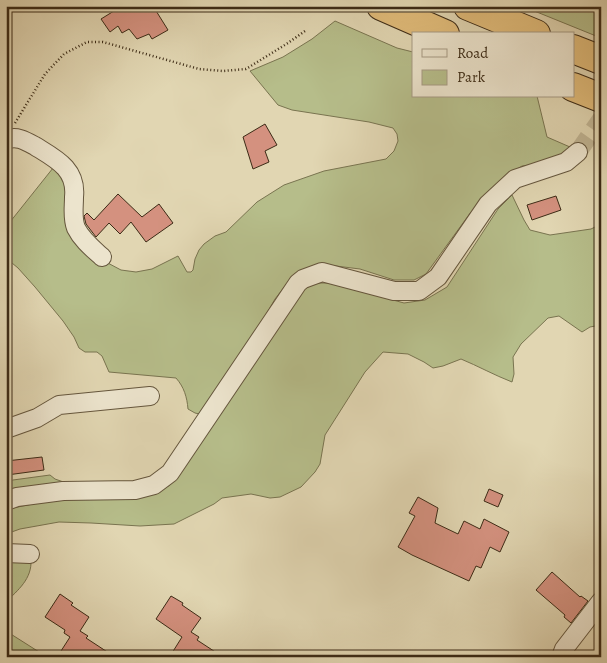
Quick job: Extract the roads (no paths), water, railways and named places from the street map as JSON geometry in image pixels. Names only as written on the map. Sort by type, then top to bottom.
[{"type":"highway","points":[[381,6],[440,32]]},
{"type":"highway","points":[[468,6],[531,32]]},
{"type":"highway","points":[[574,49],[601,60]]},
{"type":"highway","points":[[574,87],[601,98]]},
{"type":"street","points":[[8,139],[18,138],[62,163],[72,176],[75,193],[73,213],[76,227],[85,243],[102,257]]},
{"type":"street","points":[[6,501],[17,497],[63,491],[135,490],[154,485],[170,473],[298,283],[303,279],[322,272],[394,291],[418,292],[438,277],[488,204],[514,179],[566,162],[578,152]]},
{"type":"street","points":[[6,429],[37,418],[59,405],[150,396]]},
{"type":"street","points":[[6,553],[30,554]]},
{"type":"street","points":[[560,657],[601,601]]},
{"type":"tunnel","points":[[578,152],[601,119]]}]
